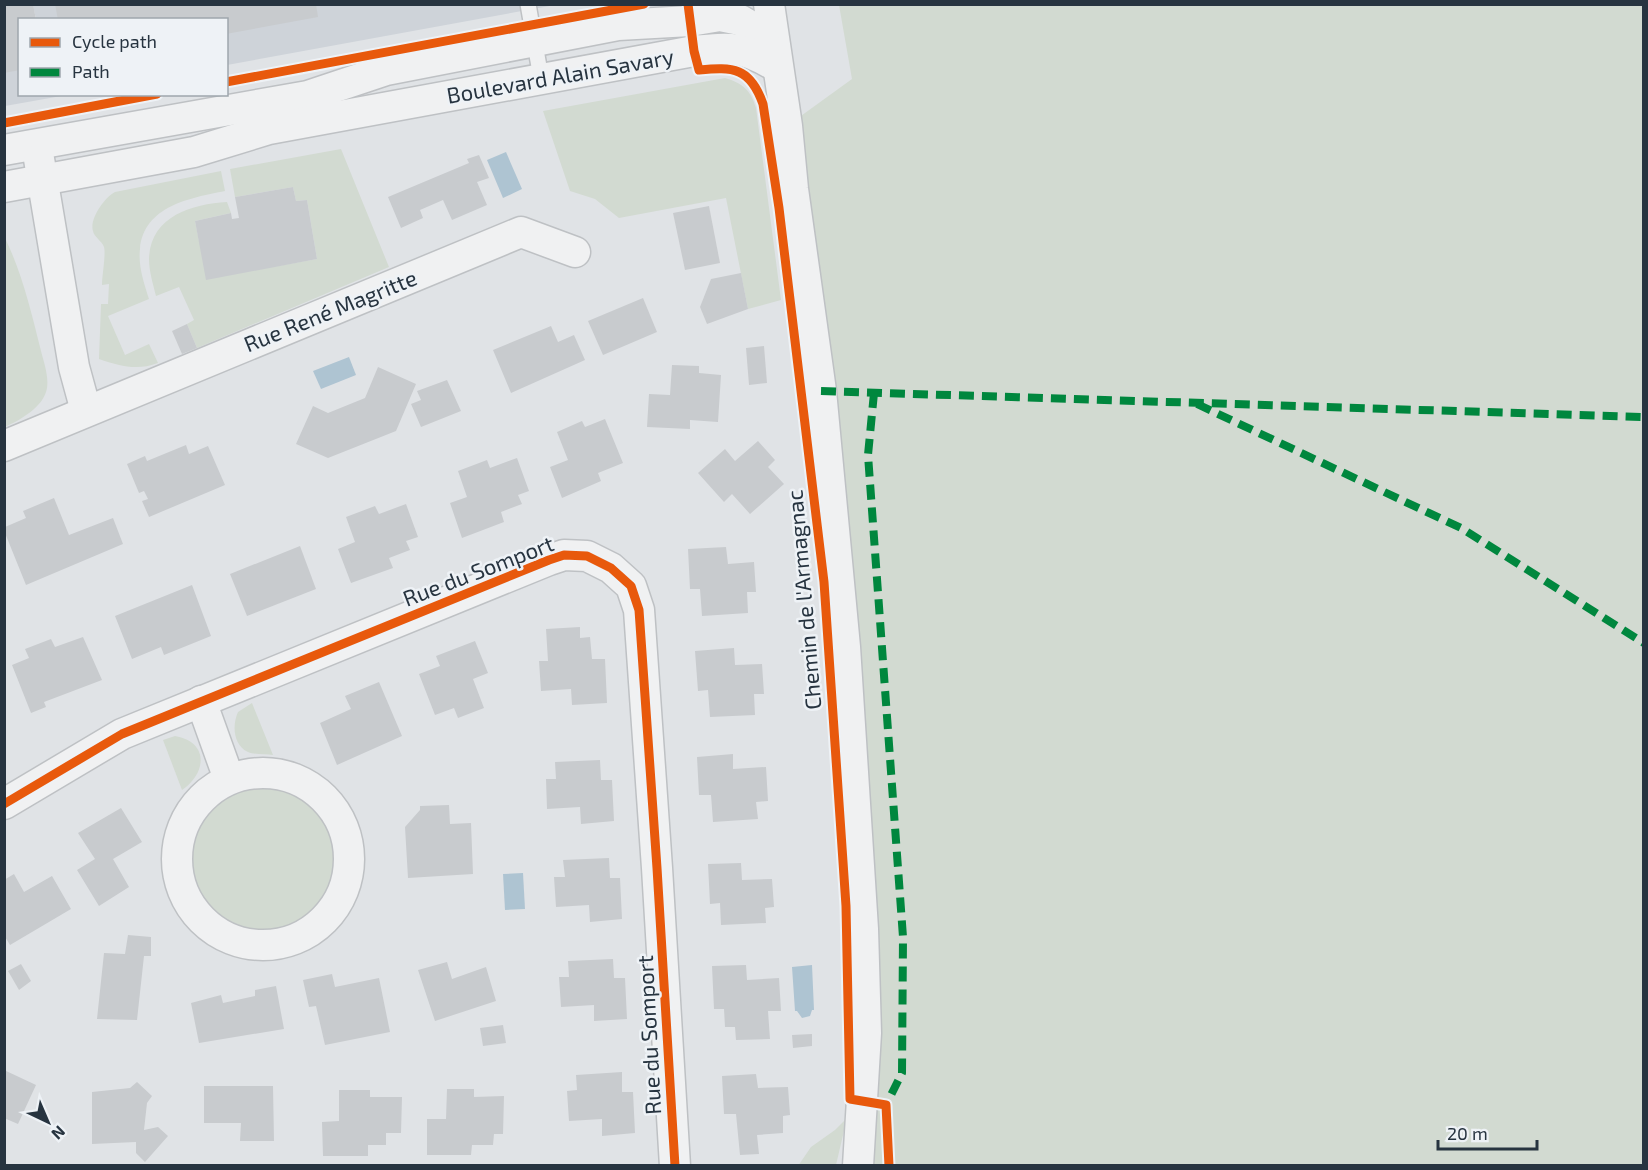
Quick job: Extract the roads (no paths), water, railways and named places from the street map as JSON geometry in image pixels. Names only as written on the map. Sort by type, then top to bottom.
[{"type":"street","name":"Chemin de l'Armagnac","points":[[768,4],[787,126],[793,189],[821,391],[846,659],[862,917],[866,1034],[858,1166]]},
{"type":"street","name":"Boulevard Alain Savary","points":[[4,150],[308,96],[386,70],[618,25],[690,21],[720,16],[740,20],[760,35],[777,67]]},
{"type":"street","name":"Boulevard Alain Savary","points":[[4,187],[194,152],[269,129],[694,51],[728,48],[755,54],[777,67]]},
{"type":"street","points":[[37,144],[74,367],[86,411]]},
{"type":"street","name":"Rue René Magritte","points":[[4,446],[521,232],[575,252]]},
{"type":"street","name":"Rue du Somport","points":[[4,804],[122,734],[564,555],[587,556],[611,568],[631,586],[639,610],[675,1166]]},
{"type":"street","points":[[201,701],[229,779]]},
{"type":"street","points":[[258,772],[288,776],[315,789],[336,811],[348,839],[349,869],[340,898],[322,922],[297,939],[268,946],[237,942],[211,928],[190,907],[178,879],[177,849],[185,820],[203,796],[229,779],[258,772]]},
{"type":"lane","points":[[528,4],[541,78]]},
{"type":"water","points":[[506,152],[522,189],[503,198],[487,160]]},
{"type":"water","points":[[349,357],[356,375],[321,389],[313,371]]},
{"type":"water","points":[[523,873],[525,909],[505,910],[503,874]]},
{"type":"water","points":[[812,965],[814,1010],[810,1016],[802,1018],[795,1011],[792,967]]}]
